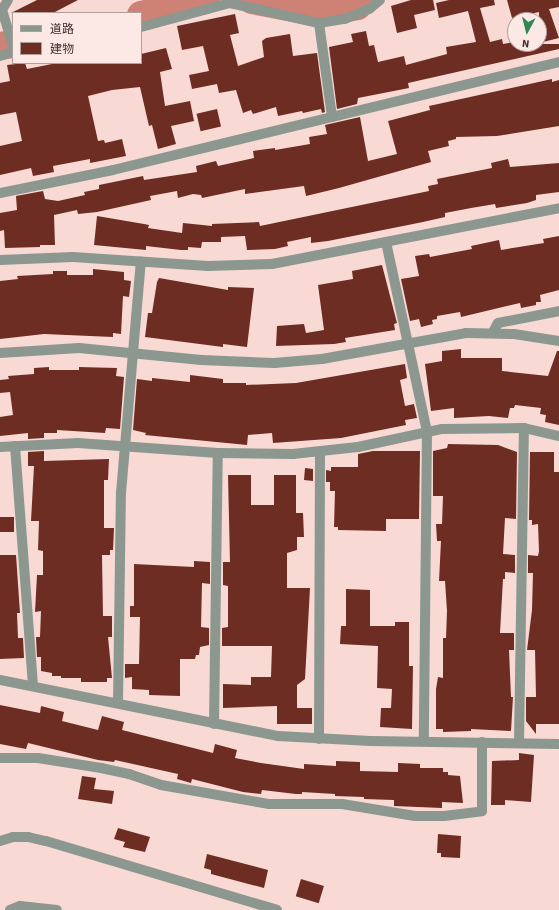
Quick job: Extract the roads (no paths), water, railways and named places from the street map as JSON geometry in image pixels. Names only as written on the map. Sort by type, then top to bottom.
[{"type":"street","points":[[8,0],[2,10],[12,43]]},
{"type":"street","points":[[142,27],[230,3],[319,23],[345,19],[369,9],[380,0]]},
{"type":"street","points":[[319,23],[332,117]]},
{"type":"street","points":[[0,56],[12,52]]},
{"type":"street","points":[[0,193],[113,170],[559,62]]},
{"type":"street","points":[[0,260],[73,257],[233,267],[266,265],[559,208]]},
{"type":"street","points":[[386,242],[427,432],[424,741]]},
{"type":"street","points":[[118,703],[124,445],[141,262]]},
{"type":"street","points":[[493,332],[498,323],[559,311]]},
{"type":"street","points":[[0,353],[64,348],[132,352],[239,363],[299,362],[466,333],[493,332],[559,341]]},
{"type":"street","points":[[0,447],[78,443],[124,445],[218,453],[320,452],[358,447],[427,432],[477,427],[524,428],[559,436]]},
{"type":"street","points":[[519,742],[524,428]]},
{"type":"street","points":[[15,446],[33,685]]},
{"type":"street","points":[[319,739],[320,452]]},
{"type":"street","points":[[214,724],[218,453]]},
{"type":"street","points":[[0,680],[33,685],[214,724],[278,736],[319,739],[559,744]]},
{"type":"street","points":[[0,758],[38,758],[101,768],[129,774],[161,785],[269,804],[342,804],[414,816],[444,816],[482,812],[482,742]]},
{"type":"street","points":[[0,841],[13,837],[28,837],[46,841],[277,910]]},
{"type":"street","points":[[10,910],[20,906],[57,910]]},
{"type":"waterway","points":[[142,15],[206,0]]},
{"type":"waterway","points":[[252,0],[319,13],[357,6],[364,0]]},
{"type":"waterway","points":[[0,46],[12,44]]}]
